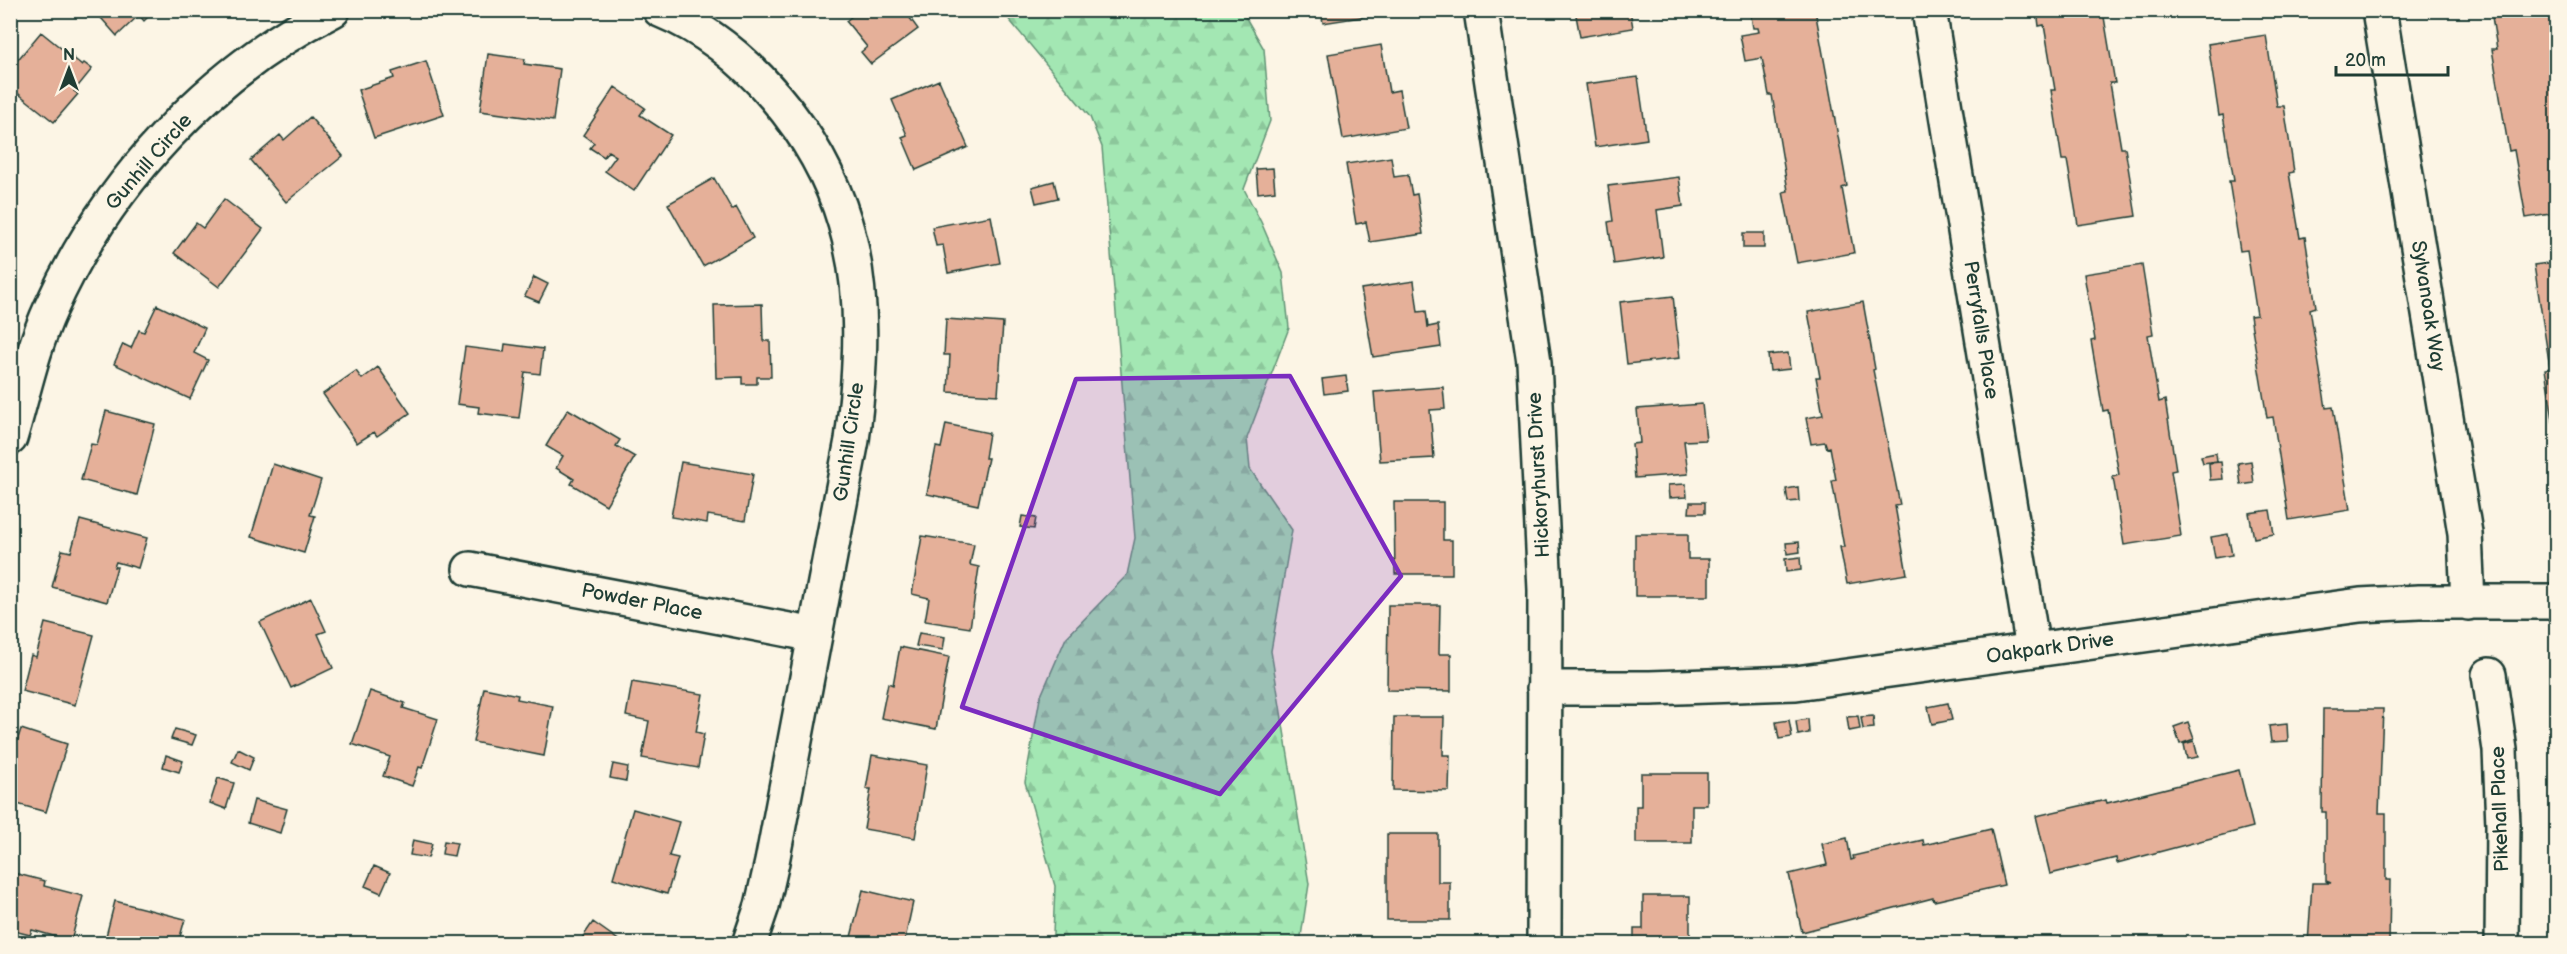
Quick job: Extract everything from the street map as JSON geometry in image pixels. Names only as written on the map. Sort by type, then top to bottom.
[{"type":"street","name":"Gunhill Circle","points":[[10,438],[35,351],[50,310],[70,270],[117,193],[189,113],[230,78],[268,47],[333,10]]},
{"type":"street","name":"Gunhill Circle","points":[[660,10],[714,39],[749,67],[781,102],[828,180],[846,224],[855,268],[860,380],[852,440],[772,862],[762,906],[749,944]]},
{"type":"street","name":"Hickoryhurst Drive","points":[[1480,10],[1534,362],[1545,590],[1544,944]]},
{"type":"street","name":"Perryfalls Place","points":[[1929,10],[2033,649]]},
{"type":"street","name":"Sylvanoak Way","points":[[2379,10],[2465,533],[2468,603]]},
{"type":"street","name":"Powder Place","points":[[470,568],[815,635]]},
{"type":"street","name":"Oakpark Drive","points":[[1544,688],[1650,688],[1796,683],[2360,605],[2419,602],[2556,602]]},
{"type":"street","name":"Pikehall Place","points":[[2489,675],[2500,750],[2503,825],[2502,944]]},
{"type":"highlighted area","points":[[1290,376],[1401,576],[1220,794],[962,707],[1076,379]]},
{"type":"green space","points":[[1002,11],[1242,11],[1264,49],[1270,121],[1244,189],[1283,273],[1289,328],[1247,438],[1250,469],[1292,530],[1271,651],[1309,884],[1300,943],[1049,943],[1053,934],[1055,886],[1025,782],[1040,698],[1066,638],[1127,575],[1135,538],[1102,147],[1090,117]]},
{"type":"building","points":[[94,10],[155,10],[144,21],[139,15],[117,36]]},
{"type":"building","points":[[859,10],[904,10],[918,29],[871,64],[861,52],[867,47],[846,21]]},
{"type":"building","points":[[1321,10],[1387,10],[1387,13],[1323,23]]},
{"type":"building","points":[[1575,10],[1630,10],[1633,28],[1580,37]]},
{"type":"building","points":[[1750,10],[1815,10],[1847,186],[1842,188],[1854,253],[1797,263],[1783,192],[1788,191],[1772,95],[1769,95],[1762,58],[1745,61],[1740,35],[1759,32],[1758,28],[1753,28]]},
{"type":"building","points":[[2037,10],[2108,10],[2103,11],[2115,83],[2110,83],[2121,148],[2125,148],[2136,216],[2078,225],[2067,160],[2062,160],[2051,90],[2055,90],[2044,25],[2039,26]]},
{"type":"building","points":[[2491,10],[2553,10],[2556,33],[2556,42],[2552,42],[2556,68],[2556,213],[2526,218],[2514,150],[2509,151],[2492,49],[2497,49]]},
{"type":"building","points":[[41,32],[82,65],[84,63],[92,69],[74,91],[78,94],[54,122],[10,87],[10,69]]},
{"type":"building","points":[[2266,35],[2277,106],[2284,106],[2294,172],[2289,173],[2300,238],[2305,237],[2316,307],[2310,309],[2326,408],[2333,407],[2350,510],[2289,520],[2273,417],[2267,418],[2250,316],[2257,315],[2247,250],[2240,251],[2229,181],[2234,181],[2223,115],[2219,116],[2208,44]]},
{"type":"building","points":[[1381,45],[1389,92],[1399,90],[1406,128],[1343,139],[1328,54]]},
{"type":"building","points":[[488,54],[525,59],[524,64],[560,69],[553,121],[480,111]]},
{"type":"building","points":[[426,61],[444,115],[374,138],[358,90],[394,78],[392,72]]},
{"type":"building","points":[[1638,77],[1647,139],[1595,147],[1586,84]]},
{"type":"building","points":[[939,80],[968,147],[916,170],[902,137],[907,135],[892,100]]},
{"type":"building","points":[[615,87],[645,108],[640,115],[671,135],[634,191],[605,171],[616,156],[608,151],[604,157],[590,148],[594,143],[583,135]]},
{"type":"building","points":[[310,117],[343,156],[286,202],[251,160],[280,135],[284,140]]},
{"type":"building","points":[[1391,157],[1394,177],[1408,175],[1412,195],[1417,194],[1423,234],[1370,242],[1366,222],[1356,224],[1346,164]]},
{"type":"building","points":[[1273,168],[1275,191],[1258,193],[1256,169]]},
{"type":"building","points":[[1679,177],[1683,206],[1657,210],[1663,257],[1614,264],[1608,222],[1613,221],[1608,186]]},
{"type":"building","points":[[714,178],[732,210],[736,207],[753,238],[703,266],[668,204]]},
{"type":"building","points":[[1054,181],[1058,198],[1036,203],[1032,187]]},
{"type":"building","points":[[224,199],[263,229],[219,287],[174,253],[196,223],[203,228]]},
{"type":"building","points":[[991,216],[1000,263],[948,273],[943,245],[936,246],[932,227]]},
{"type":"building","points":[[1743,233],[1764,233],[1764,248],[1743,248]]},
{"type":"building","points":[[2556,262],[2556,438],[2545,369],[2550,368],[2534,265]]},
{"type":"building","points":[[2142,265],[2153,334],[2148,335],[2159,402],[2165,400],[2176,470],[2171,471],[2181,536],[2124,545],[2113,477],[2119,475],[2108,410],[2103,411],[2091,341],[2095,340],[2084,274]]},
{"type":"building","points":[[534,277],[548,284],[539,302],[525,296]]},
{"type":"building","points":[[1414,281],[1418,312],[1426,311],[1428,327],[1438,325],[1441,347],[1373,357],[1361,289]]},
{"type":"building","points":[[1673,296],[1680,358],[1627,364],[1620,302]]},
{"type":"building","points":[[1863,302],[1875,369],[1873,370],[1900,505],[1895,506],[1907,574],[1847,584],[1840,547],[1844,547],[1832,481],[1836,480],[1830,447],[1827,448],[1825,442],[1811,444],[1806,418],[1823,415],[1816,377],[1820,377],[1808,312]]},
{"type":"building","points":[[762,304],[763,341],[770,341],[771,377],[757,377],[757,384],[742,384],[742,377],[716,378],[714,305]]},
{"type":"building","points":[[157,305],[205,328],[194,353],[208,360],[190,399],[114,364],[123,344],[131,348],[139,330],[144,332]]},
{"type":"building","points":[[946,319],[1003,323],[998,395],[948,392],[950,355],[944,355]]},
{"type":"building","points":[[505,344],[543,349],[540,374],[525,372],[519,418],[478,413],[479,407],[457,404],[465,347],[504,352]]},
{"type":"building","points":[[1788,353],[1790,369],[1770,371],[1768,355]]},
{"type":"building","points":[[378,367],[410,413],[377,436],[374,432],[357,443],[323,394],[356,371],[362,379]]},
{"type":"building","points":[[1346,376],[1348,391],[1324,394],[1322,379]]},
{"type":"building","points":[[1443,387],[1445,409],[1430,410],[1434,458],[1380,461],[1374,392]]},
{"type":"building","points":[[1702,404],[1706,440],[1684,441],[1688,474],[1635,478],[1632,444],[1640,443],[1637,409]]},
{"type":"building","points":[[568,409],[620,440],[616,446],[635,457],[606,505],[571,484],[574,479],[556,468],[563,456],[546,446]]},
{"type":"building","points":[[106,411],[155,424],[137,495],[81,480],[91,444],[97,445]]},
{"type":"building","points":[[946,424],[989,433],[985,458],[988,458],[978,505],[927,494],[936,447],[941,448]]},
{"type":"building","points":[[2216,453],[2217,461],[2203,463],[2201,456]]},
{"type":"building","points":[[2251,461],[2254,483],[2241,485],[2238,463]]},
{"type":"building","points":[[681,462],[753,474],[745,521],[708,515],[707,523],[671,517]]},
{"type":"building","points":[[2221,462],[2223,479],[2210,480],[2209,463]]},
{"type":"building","points":[[273,464],[321,480],[310,515],[315,516],[304,553],[251,537]]},
{"type":"building","points":[[1686,484],[1687,497],[1669,498],[1668,485]]},
{"type":"building","points":[[1798,487],[1799,501],[1788,502],[1786,489]]},
{"type":"building","points":[[1394,502],[1443,502],[1443,540],[1452,540],[1452,574],[1395,574]]},
{"type":"building","points":[[1690,502],[1705,502],[1705,513],[1689,513]]},
{"type":"building","points":[[2270,510],[2274,534],[2254,538],[2249,513]]},
{"type":"building","points":[[1022,516],[1036,518],[1034,529],[1020,527]]},
{"type":"building","points":[[80,520],[147,538],[138,568],[116,562],[114,567],[117,567],[107,602],[52,587],[62,550],[71,552]]},
{"type":"building","points":[[1635,534],[1688,534],[1688,559],[1709,559],[1709,596],[1635,596]]},
{"type":"building","points":[[2228,534],[2232,555],[2215,558],[2211,537]]},
{"type":"building","points":[[922,536],[974,544],[970,565],[979,567],[970,628],[925,621],[929,598],[912,594]]},
{"type":"building","points":[[1799,542],[1800,552],[1787,554],[1786,543]]},
{"type":"building","points":[[1800,557],[1801,570],[1786,572],[1785,559]]},
{"type":"building","points":[[311,598],[326,631],[318,634],[333,668],[291,688],[260,622]]},
{"type":"building","points":[[1388,605],[1440,605],[1439,654],[1451,654],[1451,691],[1387,690]]},
{"type":"building","points":[[45,623],[94,635],[75,705],[22,691],[31,655],[36,657]]},
{"type":"building","points":[[919,633],[945,637],[943,650],[916,646]]},
{"type":"building","points":[[900,647],[949,657],[936,729],[881,718],[888,683],[893,685]]},
{"type":"building","points":[[632,682],[703,694],[696,732],[704,734],[698,768],[642,758],[649,721],[626,716]]},
{"type":"building","points":[[484,688],[518,695],[517,699],[553,706],[544,756],[473,742]]},
{"type":"building","points":[[370,691],[405,703],[403,708],[438,719],[422,768],[419,767],[412,786],[383,776],[390,757],[352,744]]},
{"type":"building","points":[[1948,703],[1952,720],[1932,724],[1928,707]]},
{"type":"building","points":[[2323,709],[2383,709],[2379,813],[2386,813],[2386,880],[2390,880],[2389,944],[2308,944],[2312,883],[2331,883],[2326,881],[2326,812],[2322,812]]},
{"type":"building","points":[[1858,716],[1860,729],[1849,731],[1847,717]]},
{"type":"building","points":[[1873,716],[1874,728],[1863,729],[1861,717]]},
{"type":"building","points":[[1394,717],[1444,717],[1443,755],[1450,755],[1449,791],[1393,790]]},
{"type":"building","points":[[1808,719],[1809,733],[1798,735],[1796,721]]},
{"type":"building","points":[[1789,720],[1792,737],[1779,739],[1776,722]]},
{"type":"building","points":[[2188,722],[2194,739],[2180,744],[2174,727]]},
{"type":"building","points":[[2287,724],[2288,741],[2271,742],[2269,726]]},
{"type":"building","points":[[21,729],[67,744],[46,812],[10,802],[10,763]]},
{"type":"building","points":[[175,729],[196,735],[192,745],[171,739]]},
{"type":"building","points":[[2194,741],[2198,757],[2187,759],[2184,744]]},
{"type":"building","points":[[238,749],[254,757],[249,770],[232,762]]},
{"type":"building","points":[[166,755],[183,761],[179,772],[163,767]]},
{"type":"building","points":[[872,755],[927,765],[915,838],[864,829],[871,789],[866,789]]},
{"type":"building","points":[[613,764],[628,767],[626,781],[610,778]]},
{"type":"building","points":[[2239,770],[2253,827],[2117,863],[2116,858],[2050,874],[2036,816],[2106,800],[2107,803]]},
{"type":"building","points":[[1641,773],[1707,773],[1707,805],[1692,805],[1692,843],[1636,843],[1636,806],[1641,806]]},
{"type":"building","points":[[218,778],[234,783],[226,809],[210,803]]},
{"type":"building","points":[[254,800],[287,809],[280,833],[248,823]]},
{"type":"building","points":[[633,809],[679,822],[669,856],[678,858],[667,894],[613,878]]},
{"type":"building","points":[[1991,829],[2004,885],[1934,901],[1933,898],[1802,932],[1789,874],[1827,865],[1822,844],[1847,838],[1851,860],[1854,859],[1853,856],[1923,840],[1924,845]]},
{"type":"building","points":[[1387,834],[1438,834],[1438,882],[1450,882],[1450,920],[1387,920]]},
{"type":"building","points":[[413,840],[432,844],[428,858],[410,855]]},
{"type":"building","points":[[444,841],[457,843],[454,856],[442,854]]},
{"type":"building","points":[[374,866],[390,873],[381,893],[365,886]]},
{"type":"building","points":[[10,872],[45,881],[44,886],[83,896],[71,941],[32,930],[30,935],[10,930]]},
{"type":"building","points":[[863,890],[913,902],[904,944],[880,944],[851,937]]},
{"type":"building","points":[[1643,896],[1690,896],[1690,944],[1634,944],[1634,929],[1643,929]]},
{"type":"building","points":[[115,901],[185,919],[178,944],[104,944]]},
{"type":"building","points":[[593,922],[624,944],[578,944]]},
{"type":"building","points":[[236,938],[251,944],[234,944]]}]
